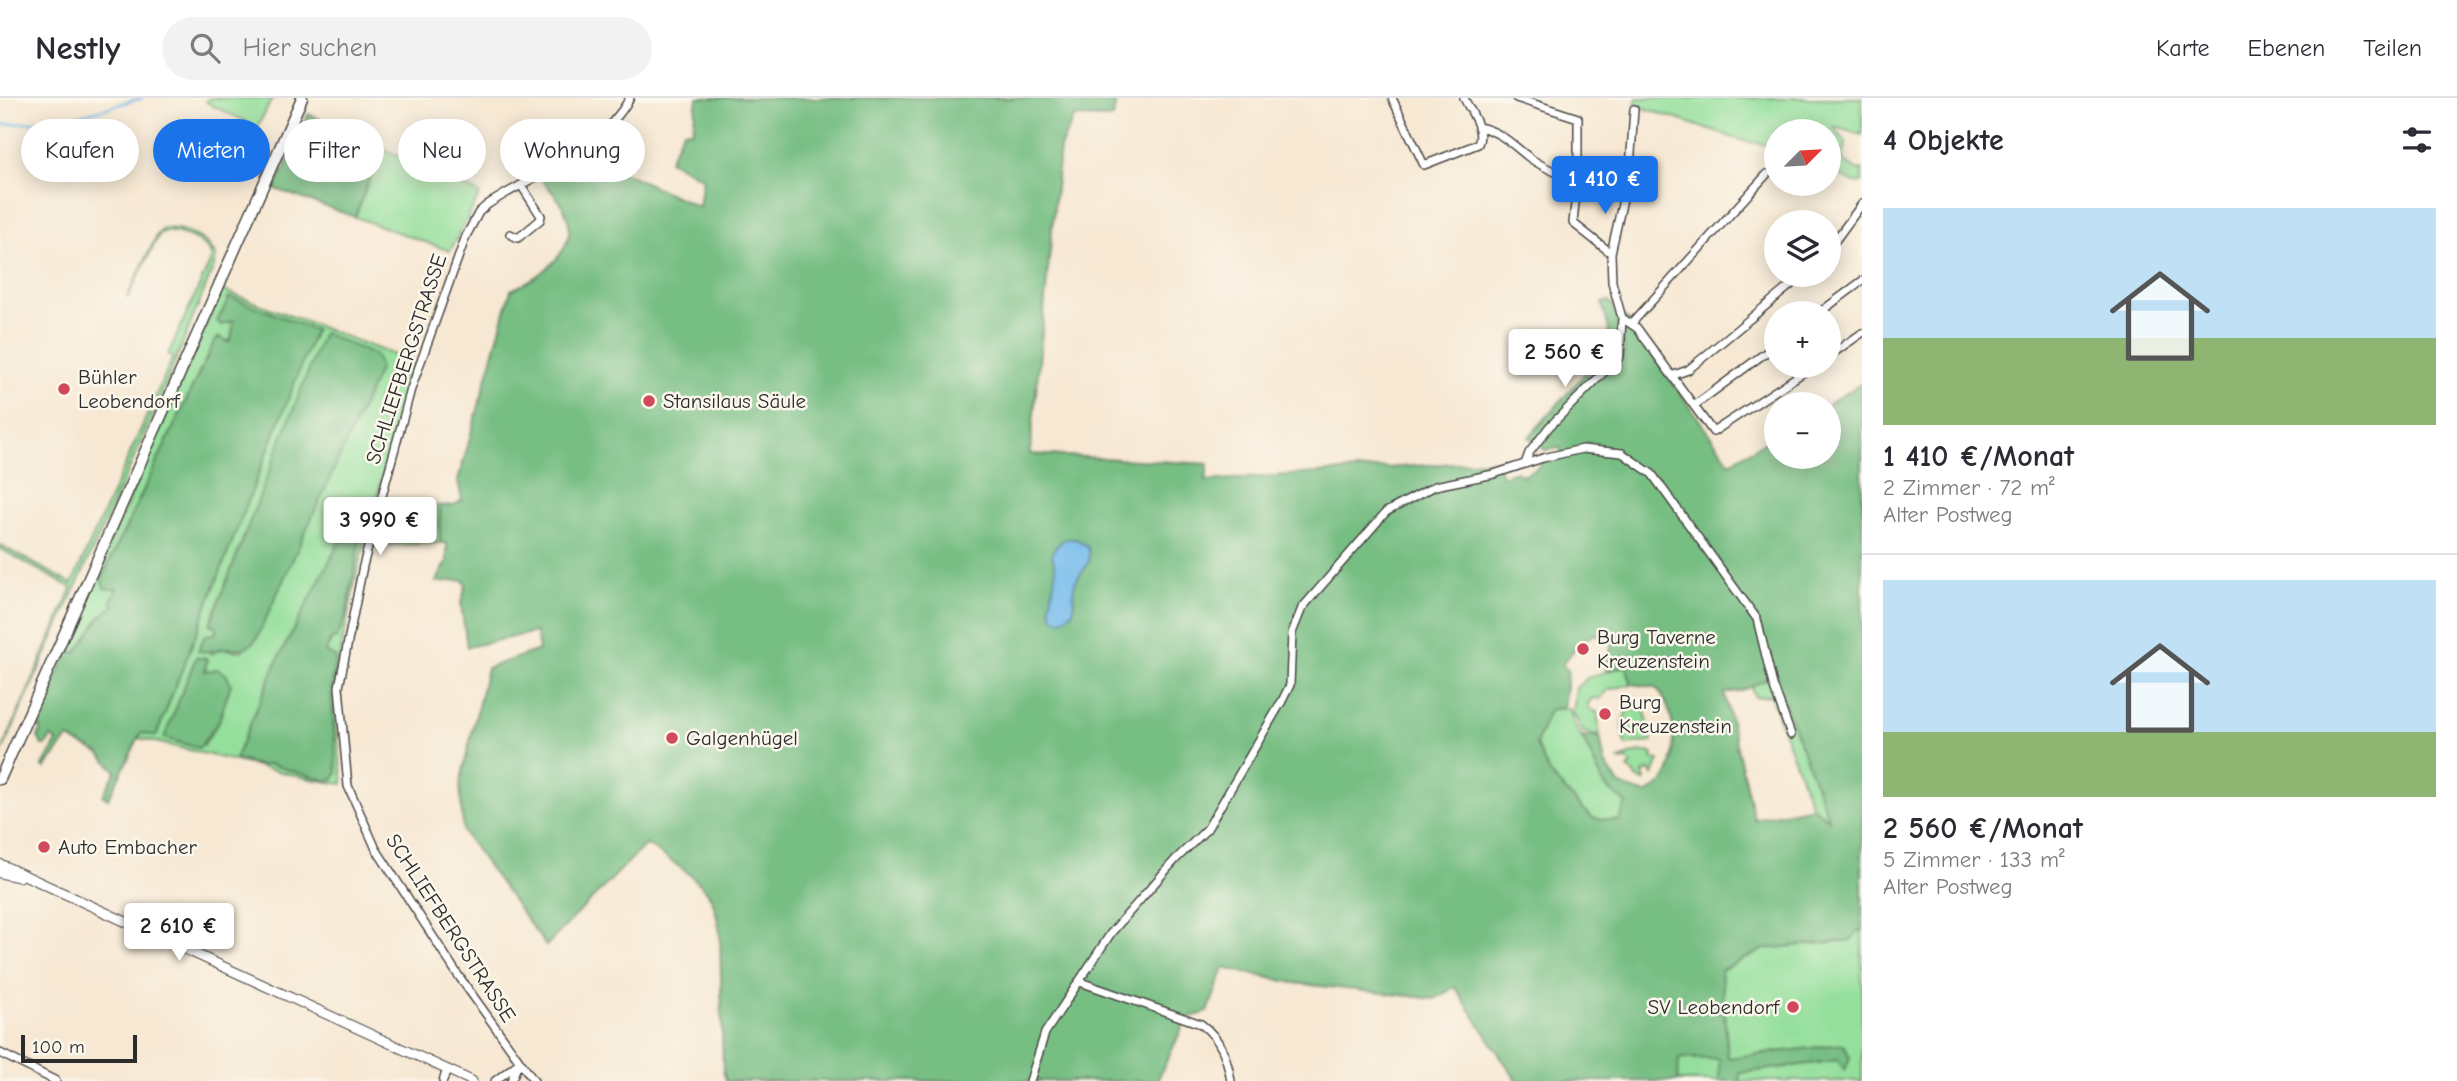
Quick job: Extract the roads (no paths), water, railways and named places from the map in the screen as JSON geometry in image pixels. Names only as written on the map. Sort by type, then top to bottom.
[{"type":"main road","points":[[0,779],[302,98]]},
{"type":"street","name":"SCHLIEFBERGSTRASSE","points":[[534,1081],[400,888],[357,811],[344,762],[339,687],[377,514],[411,388],[466,236],[479,212],[555,167],[599,136],[621,113],[630,98]]},
{"type":"street","points":[[1392,98],[1424,165],[1472,149],[1481,138],[1464,98]]},
{"type":"street","points":[[1516,98],[1578,118],[1573,223],[1611,253]]},
{"type":"street","points":[[1525,464],[1529,453],[1557,419],[1617,362],[1622,348],[1622,317],[1612,282],[1611,253],[1630,168],[1634,109]]},
{"type":"street","points":[[1478,127],[1487,128],[1520,147],[1526,155],[1577,182]]},
{"type":"street","points":[[1632,323],[1764,177]]},
{"type":"street","points":[[510,234],[518,238],[540,220],[541,216],[521,186]]},
{"type":"street","points":[[1841,233],[1862,204]]},
{"type":"street","points":[[1835,301],[1862,281]]},
{"type":"street","points":[[1674,375],[1688,369],[1788,287]]},
{"type":"street","points":[[1622,317],[1632,323],[1674,375],[1713,432],[1795,378]]},
{"type":"street","points":[[1841,348],[1862,333]]},
{"type":"street","points":[[1695,405],[1764,354]]},
{"type":"street","points":[[1030,1081],[1045,1033],[1120,923],[1207,829],[1290,685],[1292,633],[1302,608],[1386,512],[1435,486],[1494,474],[1565,452],[1596,449],[1622,453],[1652,474],[1757,620],[1776,695],[1791,735]]},
{"type":"street","points":[[0,864],[472,1081]]},
{"type":"street","points":[[0,873],[28,878]]},
{"type":"street","points":[[1080,982],[1201,1024],[1211,1032],[1226,1054],[1231,1081]]},
{"type":"street","points":[[0,1053],[55,1081]]},
{"type":"street","points":[[495,1081],[520,1062]]},
{"type":"street","points":[[511,1081],[520,1062]]},
{"type":"street","points":[[443,1081],[447,1069]]},
{"type":"water","points":[[1065,539],[1076,539],[1088,547],[1089,559],[1075,583],[1073,612],[1061,621],[1053,617],[1050,606],[1056,570],[1052,556],[1055,547]]},
{"type":"waterway","points":[[0,125],[64,120],[142,98]]},
{"type":"place","name":"Bühler Leobendorf","points":[[64,389]]},
{"type":"place","name":"Stansilaus Säule","points":[[649,401]]},
{"type":"place","name":"Burg Taverne Kreuzenstein","points":[[1583,649]]},
{"type":"place","name":"Burg Kreuzenstein","points":[[1605,714]]},
{"type":"place","name":"Galgenhügel","points":[[672,738]]},
{"type":"place","name":"Auto Embacher","points":[[44,847]]},
{"type":"place","name":"SV Leobendorf","points":[[1793,1007]]}]
